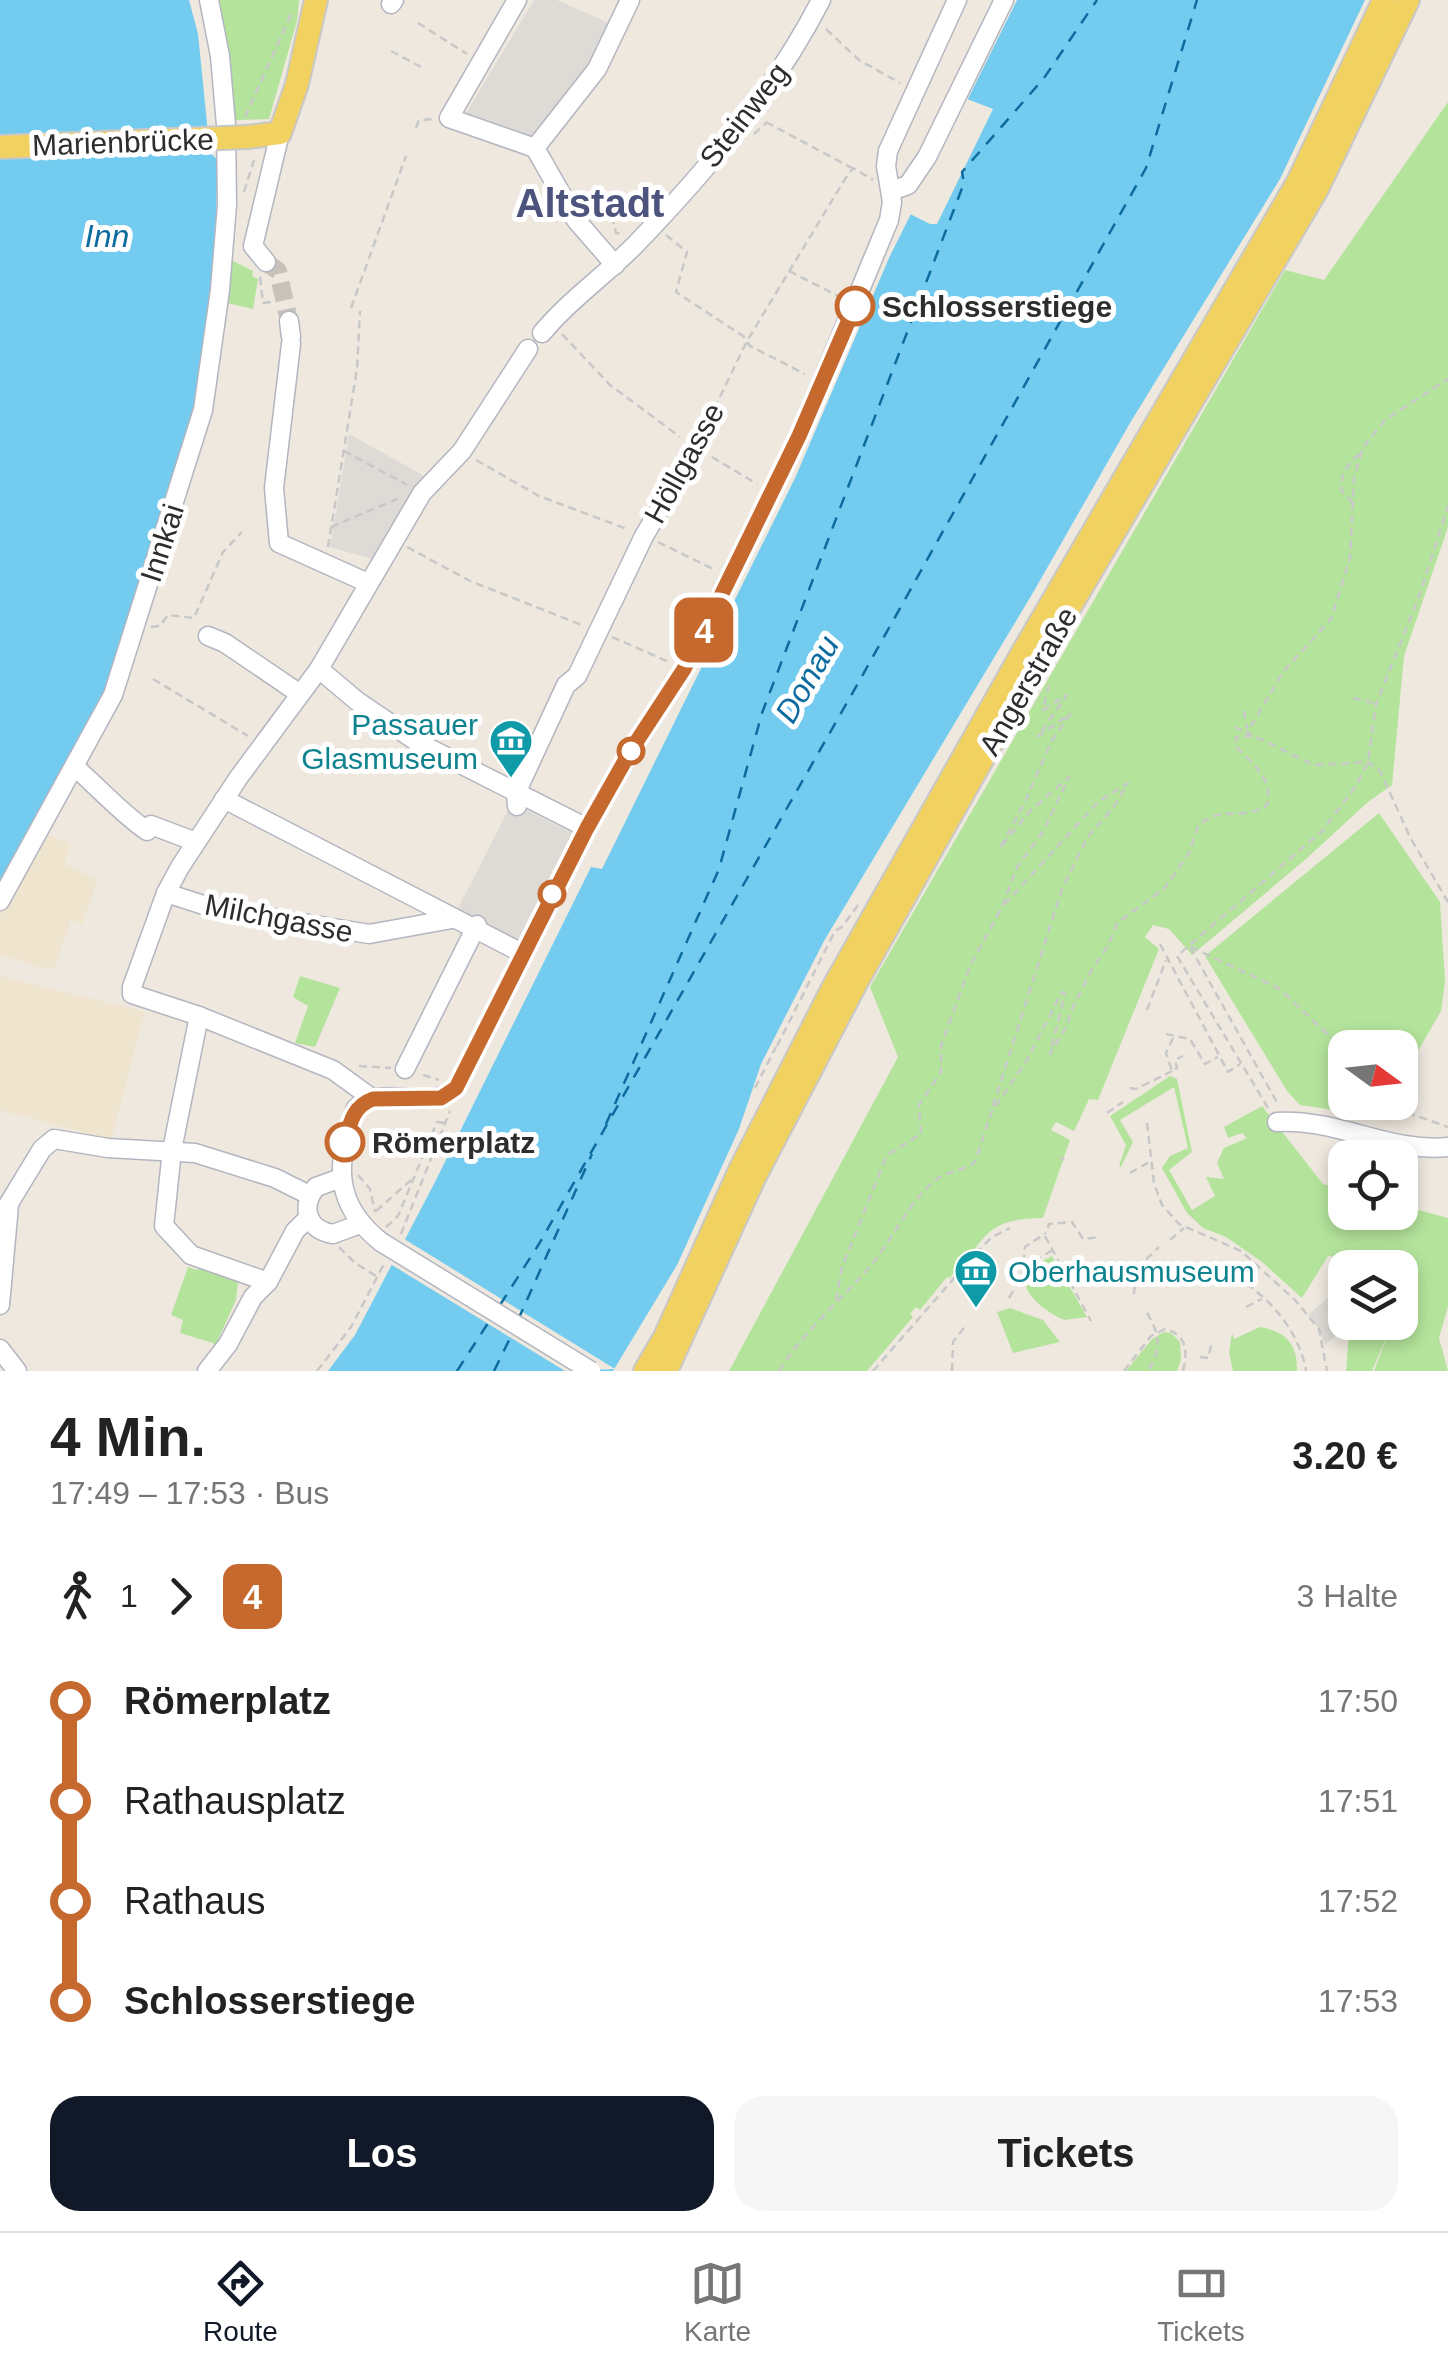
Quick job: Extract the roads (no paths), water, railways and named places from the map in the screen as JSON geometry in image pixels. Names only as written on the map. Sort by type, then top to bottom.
[{"type":"main road","points":[[280,133],[297,84],[316,0]]},
{"type":"main road","name":"Angerstraße","points":[[645,1371],[665,1337],[740,1170],[833,988],[1298,182],[1384,0]]},
{"type":"main road","name":"Angerstraße","points":[[666,1371],[754,1178],[857,981],[1036,664],[1316,190],[1408,0]]},
{"type":"main road","name":"Marienbrücke","points":[[0,146],[248,139],[280,133]]},
{"type":"street","name":"Innkai","points":[[0,901],[113,695],[203,410],[220,290],[228,157],[220,56],[209,0]]},
{"type":"street","points":[[517,0],[449,118],[535,148],[576,220],[615,265]]},
{"type":"street","points":[[535,148],[597,69],[630,0]]},
{"type":"street","name":"Steinweg","points":[[546,328],[653,225],[748,115],[796,49],[821,0]]},
{"type":"street","points":[[528,350],[462,451],[419,492],[319,669],[196,842],[166,894],[132,994],[198,1016],[373,1090],[441,1098],[456,1088],[587,828],[631,750],[684,669],[772,493],[855,305],[889,220],[888,152],[957,0]]},
{"type":"street","points":[[891,191],[908,185],[927,156],[1004,0]]},
{"type":"street","points":[[265,261],[254,246],[280,133]]},
{"type":"street","points":[[290,334],[274,488],[278,536],[284,547],[368,582]]},
{"type":"street","name":"Höllgasse","points":[[516,800],[566,684],[577,676],[644,536],[696,447]]},
{"type":"street","points":[[208,636],[300,694]]},
{"type":"street","points":[[319,669],[357,701],[419,743],[516,800],[587,828]]},
{"type":"street","points":[[75,767],[115,802],[126,817],[147,831],[151,825],[196,842]]},
{"type":"street","points":[[224,800],[522,952]]},
{"type":"street","name":"Milchgasse","points":[[166,894],[213,908],[368,934],[452,919]]},
{"type":"street","points":[[404,1070],[477,928]]},
{"type":"street","points":[[198,1016],[172,1150],[164,1226],[191,1256],[268,1282]]},
{"type":"street","points":[[373,1090],[356,1108],[345,1142],[341,1178],[348,1204],[591,1371]]},
{"type":"street","points":[[1282,1122],[1326,1124],[1427,1149],[1448,1148]]},
{"type":"street","points":[[0,1305],[5,1211],[42,1149],[54,1139],[108,1148],[195,1153],[276,1178],[310,1194]]},
{"type":"street","points":[[208,1371],[228,1344],[253,1297],[268,1282],[295,1231],[308,1218],[310,1194],[316,1186],[341,1178]]},
{"type":"street","points":[[308,1218],[318,1229],[333,1234],[373,1224]]},
{"type":"street","points":[[0,1350],[17,1371]]},
{"type":"water","name":"Inn","points":[[0,0],[189,0],[198,34],[210,153],[218,160],[214,266],[199,386],[181,456],[109,682],[87,732],[0,883]]},
{"type":"water","name":"Donau","points":[[1017,0],[1365,0],[1280,179],[1130,423],[824,941],[761,1064],[739,1129],[677,1265],[613,1371],[328,1371],[355,1335],[435,1182],[591,867],[602,869],[796,476],[889,258]]},
{"type":"tunnel","points":[[266,262],[278,271],[289,321]]},
{"type":"place","name":"Schlosserstiege","points":[[855,306]]},
{"type":"place","name":"Passauer Glasmuseum","points":[[511,779]]},
{"type":"place","name":"Römerplatz","points":[[345,1142]]},
{"type":"place","name":"Oberhausmuseum","points":[[976,1309]]},
{"type":"district","name":"Altstadt","points":[[590,203]]}]
